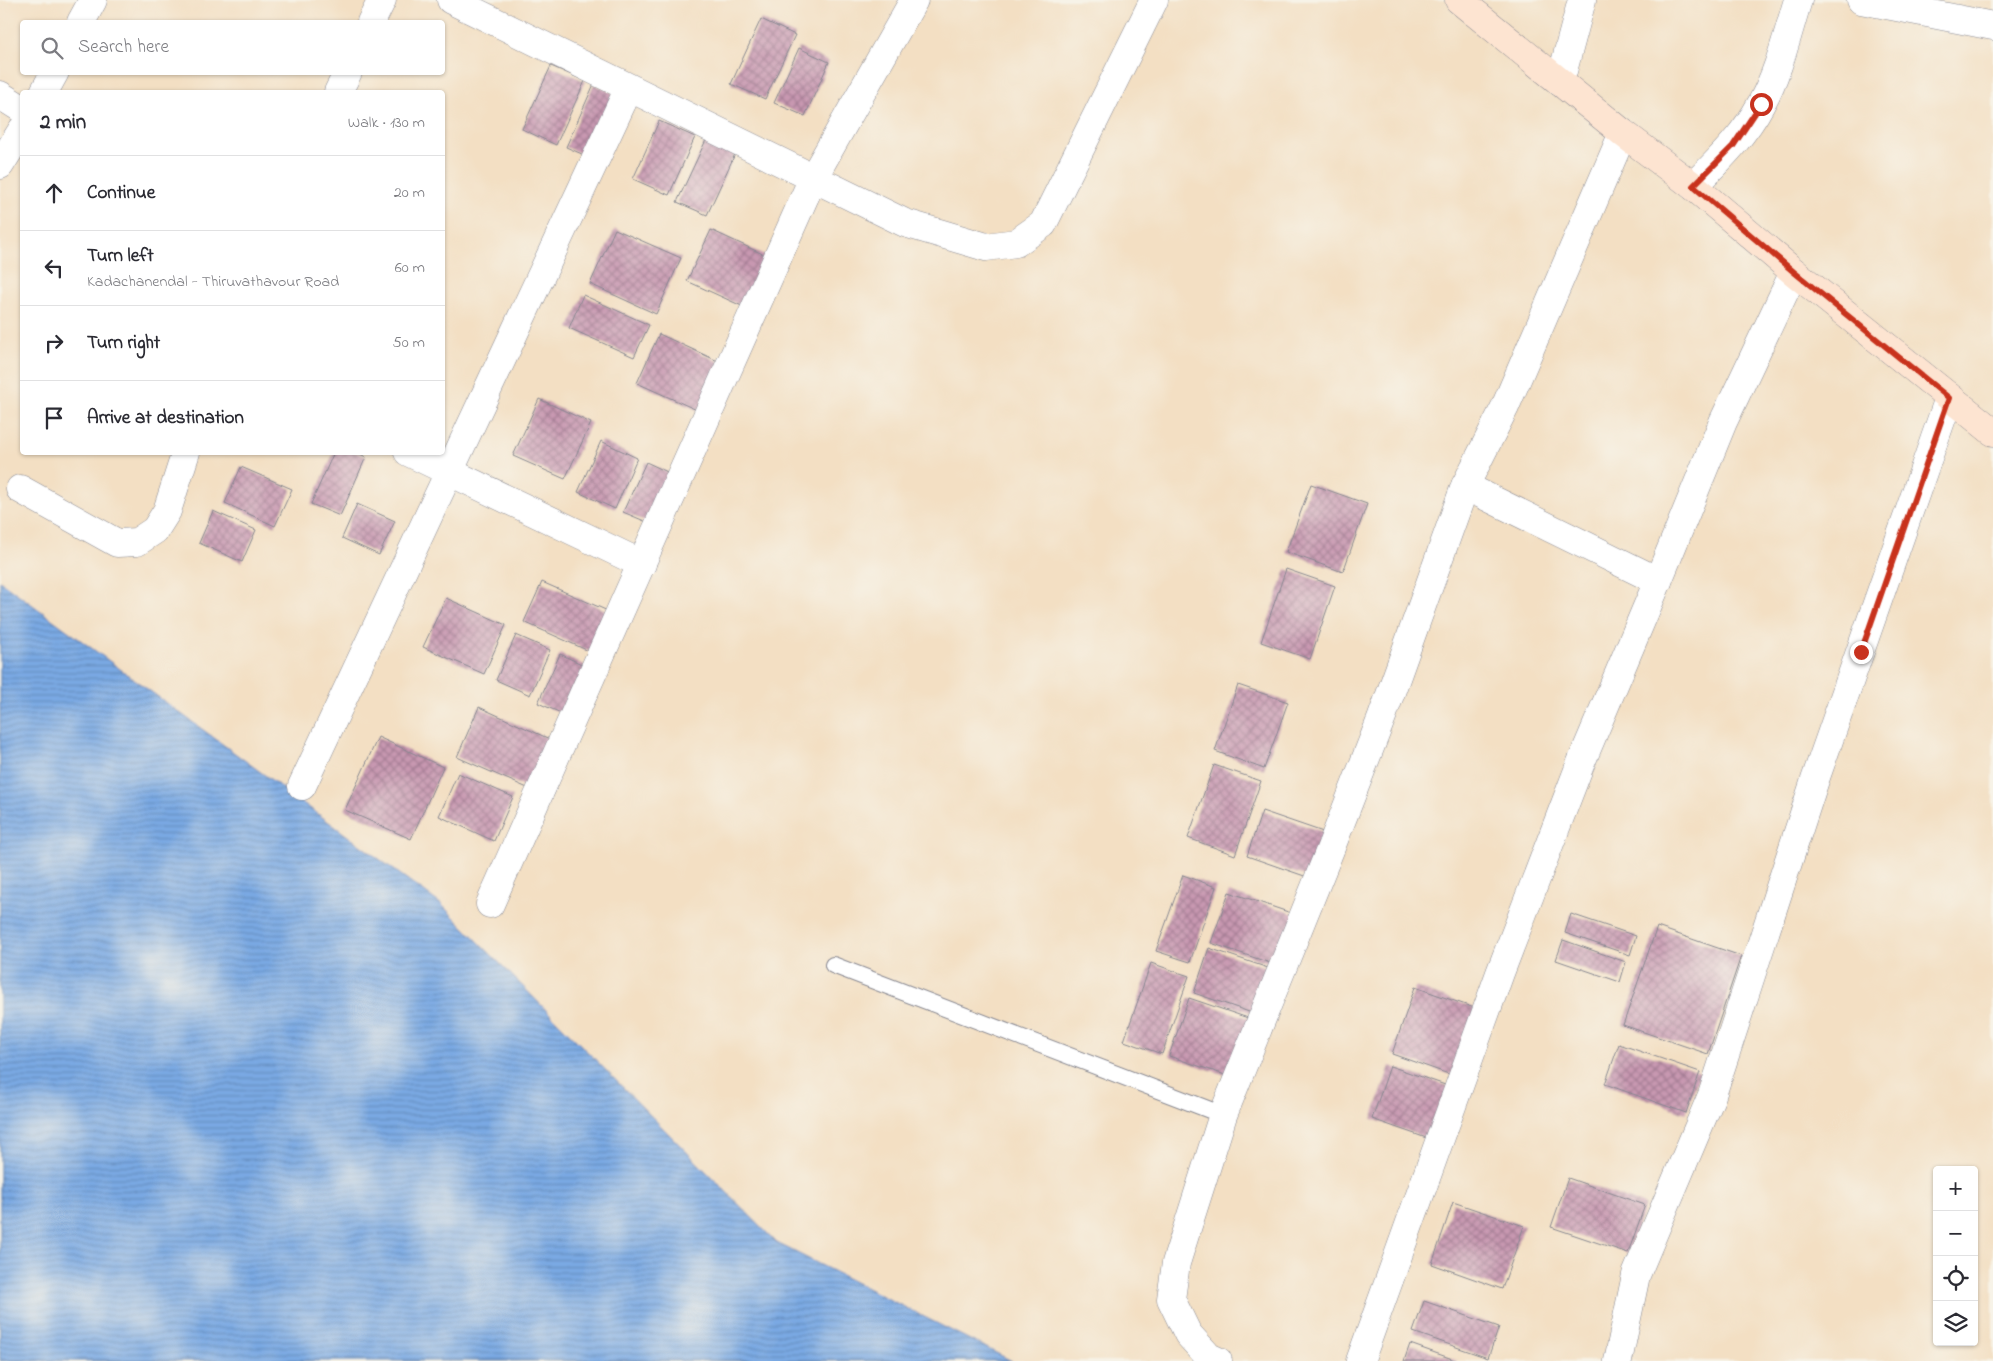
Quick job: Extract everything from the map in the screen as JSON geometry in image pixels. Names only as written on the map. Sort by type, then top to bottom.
[{"type":"main road","points":[[1459,0],[1623,134],[1693,186],[1794,272],[1993,432]]},
{"type":"street","points":[[82,20],[93,0]]},
{"type":"street","points":[[372,20],[382,0]]},
{"type":"street","points":[[451,0],[905,223],[986,248],[1016,243],[1043,224],[1154,0]]},
{"type":"street","points":[[490,904],[813,178],[914,0]]},
{"type":"street","points":[[1560,82],[1582,0]]},
{"type":"street","points":[[1693,186],[1733,146],[1761,104],[1777,68],[1798,0]]},
{"type":"street","points":[[1860,0],[1993,26]]},
{"type":"street","points":[[45,90],[53,75]]},
{"type":"street","points":[[339,90],[346,75]]},
{"type":"street","points":[[302,786],[629,88]]},
{"type":"street","points":[[0,95],[20,108]]},
{"type":"street","points":[[0,165],[20,133]]},
{"type":"street","points":[[1218,1361],[1209,1357],[1188,1334],[1171,1299],[1176,1263],[1223,1115],[1372,743],[1465,486],[1505,407],[1623,134]]},
{"type":"street","points":[[1360,1361],[1483,1020],[1580,765],[1723,422],[1794,272]]},
{"type":"street","points":[[1618,1361],[1636,1275],[1712,1095],[1815,780],[1949,398]]},
{"type":"street","points":[[20,489],[117,543],[137,542],[155,530],[167,511],[185,455]]},
{"type":"street","points":[[414,455],[642,564]]},
{"type":"street","points":[[1465,486],[1658,581]]},
{"type":"lane","points":[[834,966],[1223,1115]]},
{"type":"water","points":[[0,581],[442,905],[777,1243],[1012,1361],[0,1361]]},
{"type":"building","points":[[761,19],[795,35],[765,99],[731,84]]},
{"type":"building","points":[[799,48],[829,62],[805,116],[774,103]]},
{"type":"building","points":[[551,66],[585,81],[556,145],[522,129]]},
{"type":"building","points":[[594,84],[619,96],[591,158],[566,147]]},
{"type":"building","points":[[659,121],[695,137],[669,195],[633,179]]},
{"type":"building","points":[[706,140],[735,154],[707,215],[677,202]]},
{"type":"building","points":[[615,229],[681,258],[656,314],[590,284]]},
{"type":"building","points":[[711,230],[767,256],[744,307],[687,281]]},
{"type":"building","points":[[583,295],[649,325],[634,357],[569,328]]},
{"type":"building","points":[[659,334],[720,362],[699,411],[637,383]]},
{"type":"building","points":[[539,399],[591,423],[565,479],[513,456]]},
{"type":"building","points":[[601,441],[637,458],[615,509],[578,492]]},
{"type":"building","points":[[333,455],[362,455],[366,457],[340,516],[311,504]]},
{"type":"building","points":[[646,462],[676,476],[654,525],[623,512]]},
{"type":"building","points":[[241,467],[292,489],[275,526],[225,503]]},
{"type":"building","points":[[1311,484],[1367,504],[1343,572],[1286,552]]},
{"type":"building","points":[[357,504],[395,521],[379,555],[342,538]]},
{"type":"building","points":[[213,511],[256,530],[242,562],[199,543]]},
{"type":"building","points":[[1286,569],[1335,586],[1310,659],[1261,642]]},
{"type":"building","points":[[542,582],[608,611],[591,652],[524,622]]},
{"type":"building","points":[[446,598],[506,625],[484,674],[423,647]]},
{"type":"building","points":[[516,635],[550,650],[530,695],[496,680]]},
{"type":"building","points":[[560,654],[590,668],[568,716],[538,703]]},
{"type":"building","points":[[1238,685],[1288,702],[1264,769],[1215,751]]},
{"type":"building","points":[[479,707],[554,741],[532,790],[457,757]]},
{"type":"building","points":[[378,737],[443,767],[411,839],[345,810]]},
{"type":"building","points":[[1214,765],[1261,781],[1235,855],[1188,838]]},
{"type":"building","points":[[458,773],[513,797],[494,841],[439,816]]},
{"type":"building","points":[[1262,811],[1329,834],[1313,879],[1247,856]]},
{"type":"building","points":[[1183,875],[1216,887],[1190,962],[1156,951]]},
{"type":"building","points":[[1229,892],[1297,915],[1279,966],[1211,943]]},
{"type":"building","points":[[1571,914],[1636,936],[1630,955],[1565,933]]},
{"type":"building","points":[[1657,927],[1741,956],[1708,1054],[1623,1025]]},
{"type":"building","points":[[1563,940],[1626,962],[1620,982],[1556,960]]},
{"type":"building","points":[[1209,948],[1274,970],[1258,1015],[1194,993]]},
{"type":"building","points":[[1151,963],[1189,976],[1162,1054],[1124,1041]]},
{"type":"building","points":[[1415,987],[1480,1010],[1457,1077],[1392,1054]]},
{"type":"building","points":[[1189,998],[1254,1020],[1234,1078],[1169,1056]]},
{"type":"building","points":[[1619,1044],[1700,1072],[1686,1113],[1605,1084]]},
{"type":"building","points":[[1390,1066],[1454,1088],[1435,1141],[1372,1119]]},
{"type":"building","points":[[1568,1178],[1645,1205],[1628,1253],[1551,1227]]},
{"type":"building","points":[[1453,1202],[1524,1226],[1502,1289],[1432,1264]]},
{"type":"building","points":[[1424,1301],[1499,1327],[1488,1358],[1413,1332]]},
{"type":"building","points":[[1410,1344],[1458,1361],[1404,1361]]},
{"type":"route","points":[[1761,104],[1733,146],[1693,186],[1794,272],[1949,398],[1861,652]]}]
